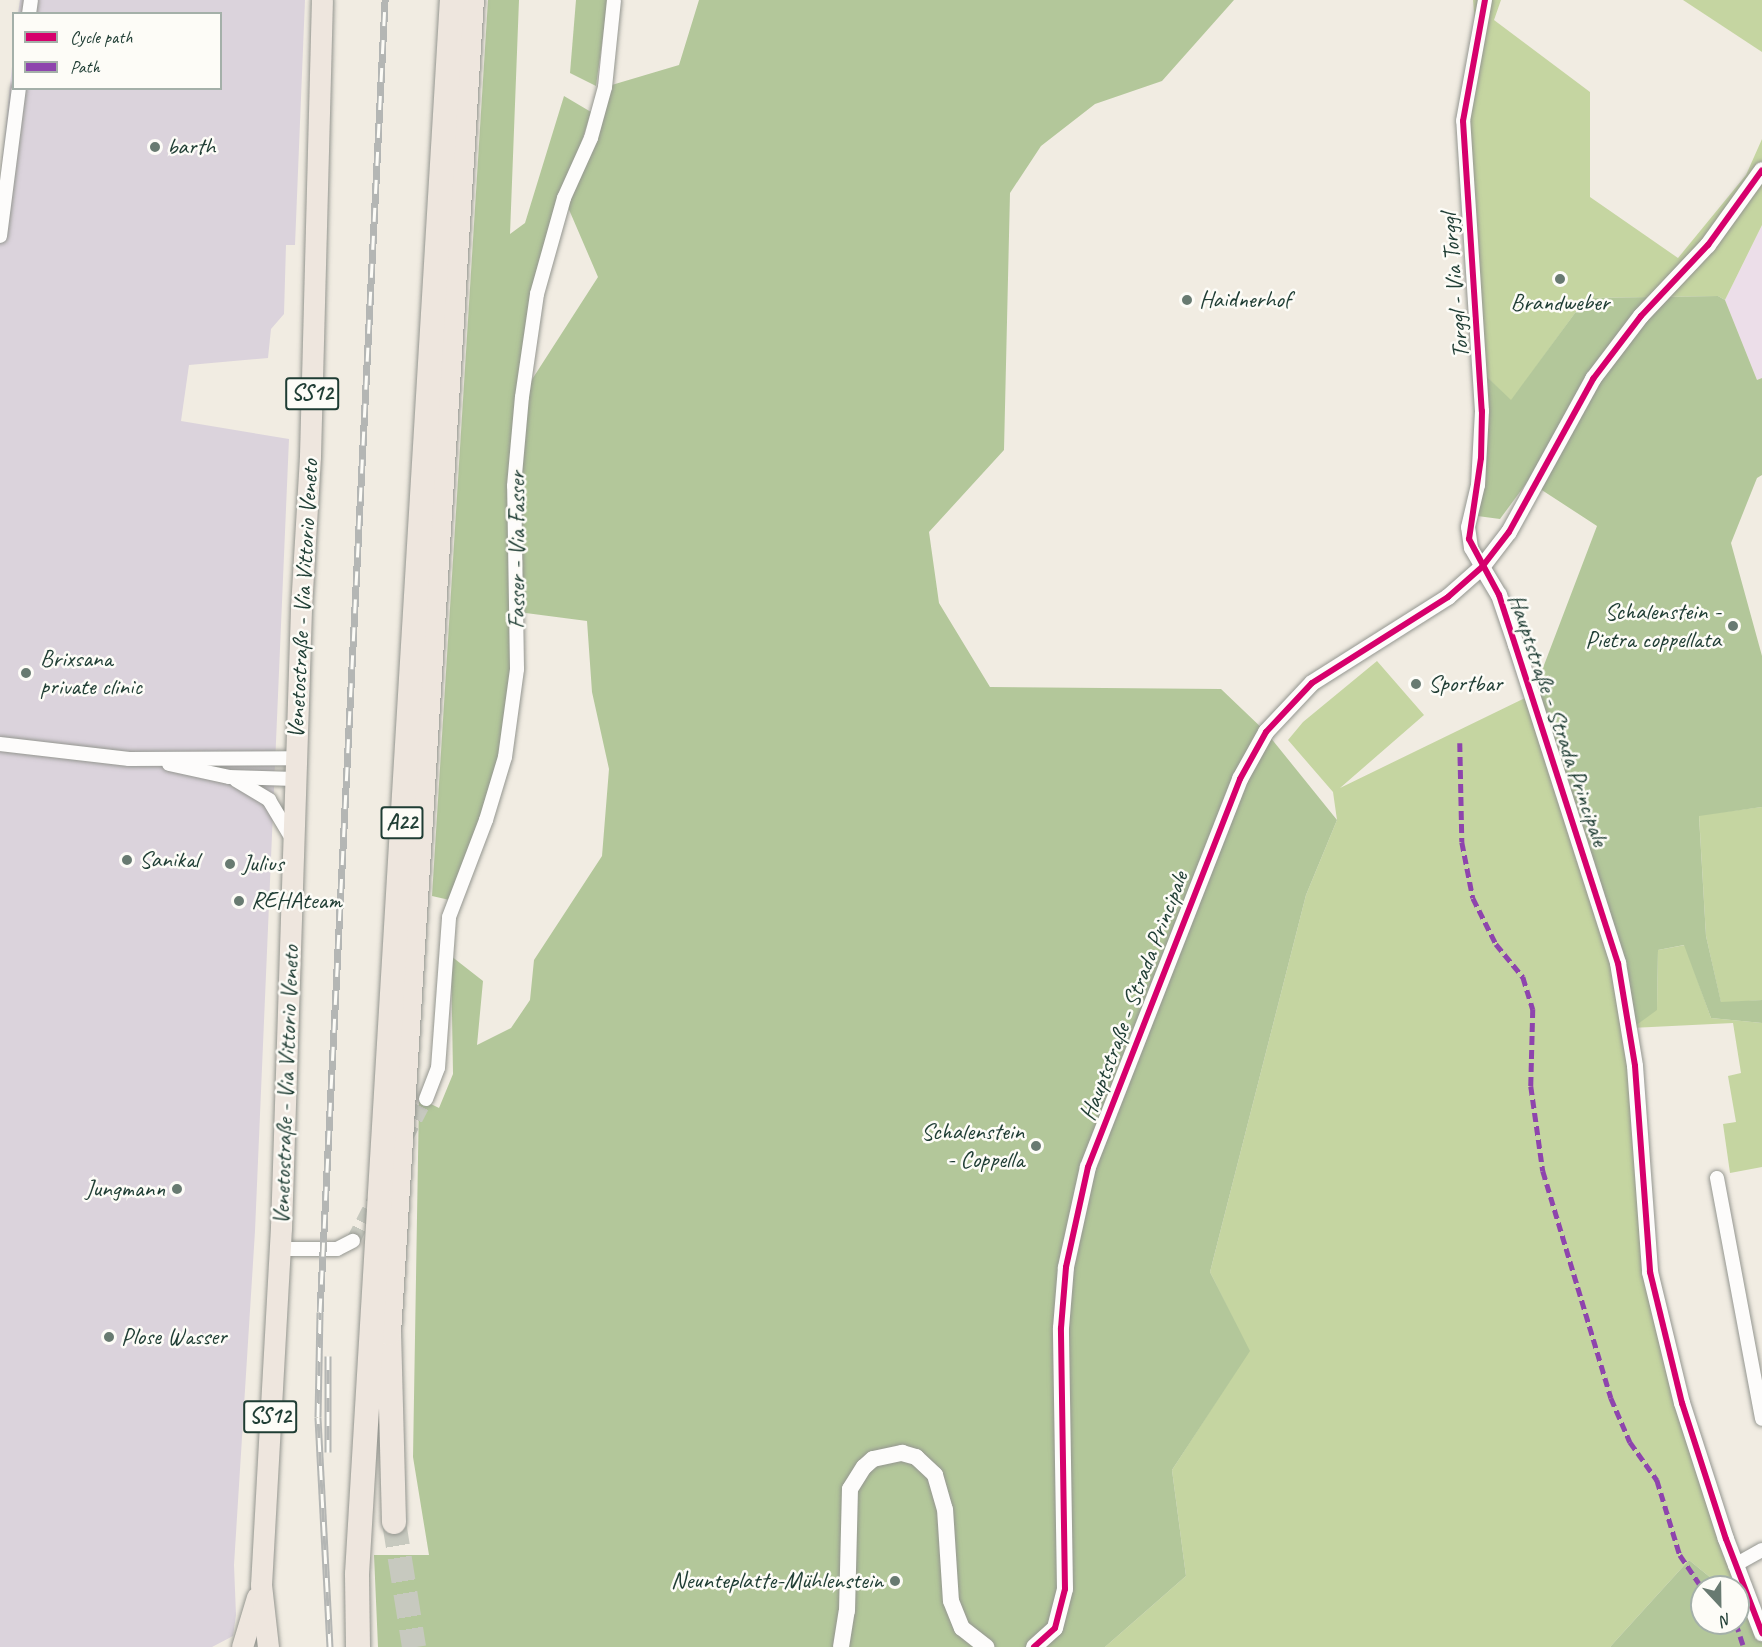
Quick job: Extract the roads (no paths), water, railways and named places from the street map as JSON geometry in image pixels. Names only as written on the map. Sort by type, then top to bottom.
[{"type":"highway","name":"A22","points":[[358,1647],[359,1526],[452,0]]},
{"type":"highway","name":"A22","points":[[394,1522],[389,1333],[472,0]]},
{"type":"main road","name":"Venetostraße - Via Vittorio Veneto","points":[[268,1647],[261,1585],[280,1249],[322,0]]},
{"type":"main road","name":"Venetostraße - Via Vittorio Veneto","points":[[242,1647],[261,1585]]},
{"type":"street","name":"Fasser - Via Fasser","points":[[426,1099],[438,1068],[449,917],[486,820],[505,757],[517,669],[514,486],[522,397],[537,294],[564,198],[591,138],[605,87],[614,0]]},
{"type":"street","name":"Torggl - Via Torggl","points":[[1482,567],[1471,548],[1468,527],[1480,467],[1482,411],[1463,121],[1485,0]]},
{"type":"street","points":[[0,236],[20,90]]},
{"type":"street","points":[[1482,567],[1530,495],[1593,379],[1641,316],[1708,244],[1762,170]]},
{"type":"street","name":"Hauptstraße - Strada Principale","points":[[1034,1647],[1054,1628],[1065,1589],[1061,1328],[1066,1267],[1077,1213],[1100,1131],[1220,828],[1266,732],[1290,704],[1342,662],[1440,603],[1482,567],[1499,595],[1520,655],[1618,963],[1635,1066],[1650,1272],[1682,1403],[1735,1564],[1762,1633]]},
{"type":"street","points":[[0,744],[152,760],[229,777],[253,787],[269,800],[294,841]]},
{"type":"street","points":[[152,760],[233,755],[296,768]]},
{"type":"street","points":[[229,777],[296,768]]},
{"type":"street","points":[[1717,1178],[1762,1419]]},
{"type":"street","points":[[280,1249],[337,1249],[353,1241]]},
{"type":"street","points":[[841,1647],[847,1611],[850,1489],[864,1467],[873,1459],[902,1453],[916,1457],[935,1475],[945,1509],[951,1601],[962,1628],[986,1647]]},
{"type":"street","points":[[1735,1564],[1762,1550]]},
{"type":"tunnel","points":[[406,1138],[426,1099]]},
{"type":"tunnel","points":[[353,1241],[374,1200]]},
{"type":"tunnel","points":[[394,1522],[414,1647]]},
{"type":"railway","points":[[330,1647],[318,1417],[320,1312],[385,0]]},
{"type":"railway","points":[[328,1356],[328,1452]]},
{"type":"place","name":"barth","points":[[155,147]]},
{"type":"place","name":"Brandweber","points":[[1560,279]]},
{"type":"place","name":"Haidnerhof","points":[[1187,300]]},
{"type":"place","name":"Schalenstein - Pietra coppellata","points":[[1733,626]]},
{"type":"place","name":"Brixsana private clinic","points":[[26,673]]},
{"type":"place","name":"Sportbar","points":[[1416,684]]},
{"type":"place","name":"Sanikal","points":[[127,860]]},
{"type":"place","name":"Julius","points":[[230,864]]},
{"type":"place","name":"REHAteam","points":[[239,901]]},
{"type":"place","name":"Schalenstein - Coppella","points":[[1036,1146]]},
{"type":"place","name":"Jungmann","points":[[177,1189]]},
{"type":"place","name":"Plose Wasser","points":[[109,1337]]},
{"type":"place","name":"Neunteplatte-Mühlenstein","points":[[895,1581]]}]
